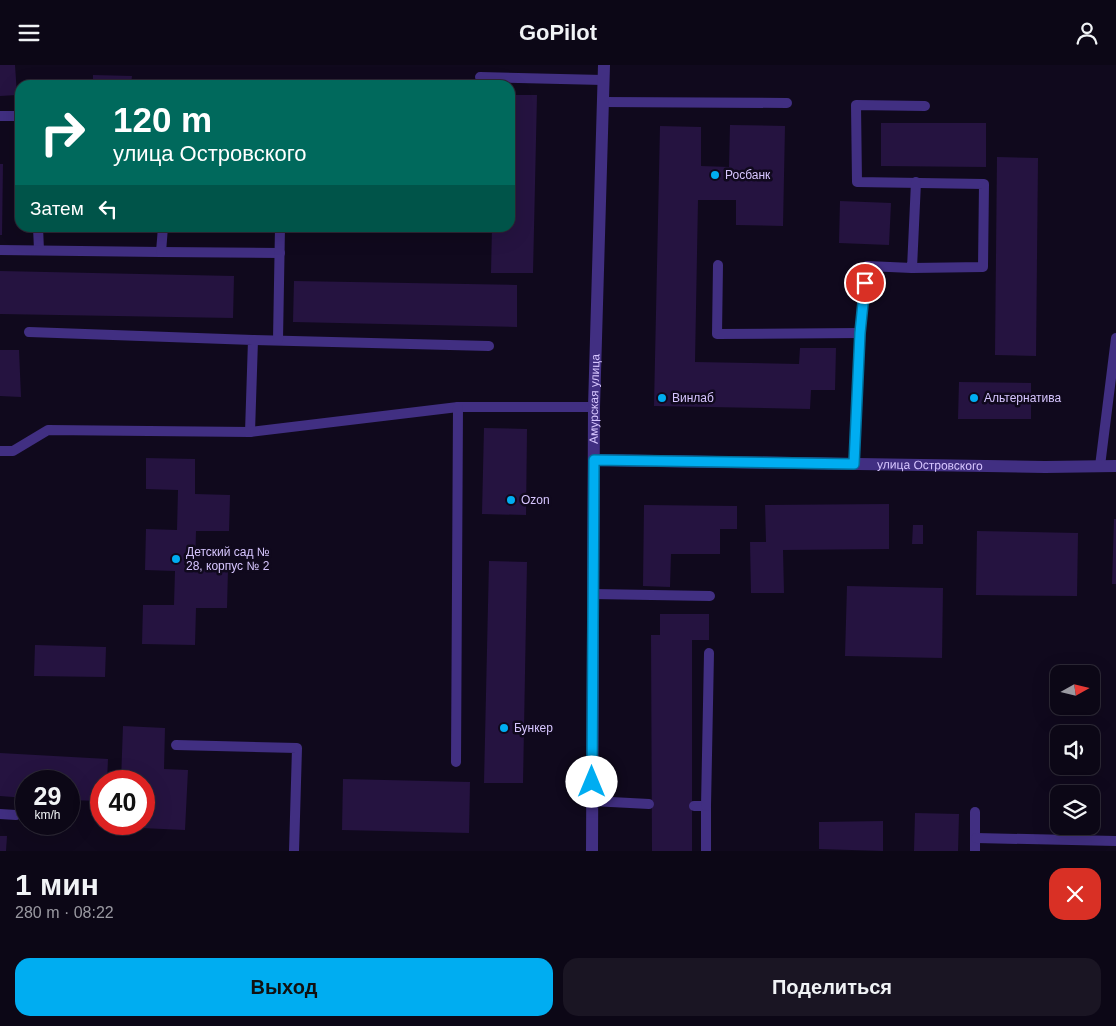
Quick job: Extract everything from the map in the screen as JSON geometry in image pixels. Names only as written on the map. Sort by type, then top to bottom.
[{"type":"street","name":"Амурская улица","points":[[592,851],[594,407],[604,65]]},
{"type":"street","name":"улица Островского","points":[[594,460],[1116,466]]},
{"type":"lane","points":[[480,77],[604,80]]},
{"type":"lane","points":[[603,102],[787,103]]},
{"type":"lane","points":[[854,464],[860,333],[867,266],[912,268],[983,267],[984,184],[857,182],[856,105],[925,106]]},
{"type":"lane","points":[[0,116],[15,116]]},
{"type":"lane","points":[[912,268],[916,182]]},
{"type":"lane","points":[[38,232],[39,250]]},
{"type":"lane","points":[[161,252],[163,232]]},
{"type":"lane","points":[[278,341],[280,232]]},
{"type":"lane","points":[[0,250],[280,253]]},
{"type":"lane","points":[[718,265],[717,334],[860,333]]},
{"type":"lane","points":[[29,332],[489,346]]},
{"type":"lane","points":[[1100,466],[1116,338]]},
{"type":"lane","points":[[250,432],[253,340]]},
{"type":"lane","points":[[0,451],[13,451],[48,429],[250,432],[458,407],[594,407]]},
{"type":"lane","points":[[456,762],[458,407]]},
{"type":"lane","points":[[593,594],[710,596]]},
{"type":"lane","points":[[706,851],[709,653]]},
{"type":"lane","points":[[176,745],[297,748],[294,851]]},
{"type":"lane","points":[[592,801],[649,804]]},
{"type":"lane","points":[[694,806],[706,806]]},
{"type":"lane","points":[[975,812],[975,851]]},
{"type":"lane","points":[[0,815],[15,815]]},
{"type":"lane","points":[[976,837],[1116,841]]},
{"type":"building","points":[[0,65],[15,65],[15,95],[0,96]]},
{"type":"building","points":[[93,75],[132,76],[132,80],[93,80]]},
{"type":"building","points":[[515,95],[537,95],[533,273],[491,273],[492,232],[515,232]]},
{"type":"building","points":[[881,123],[986,123],[986,167],[881,166]]},
{"type":"building","points":[[730,125],[785,126],[783,226],[736,225],[736,200],[698,200],[695,362],[799,364],[800,348],[836,348],[835,390],[811,390],[810,409],[654,406],[660,126],[701,127],[701,166],[729,167]]},
{"type":"building","points":[[997,157],[1038,158],[1036,356],[995,355]]},
{"type":"building","points":[[0,164],[3,164],[2,235],[0,235]]},
{"type":"building","points":[[840,201],[891,203],[889,245],[839,243]]},
{"type":"building","points":[[0,271],[234,276],[233,318],[0,314]]},
{"type":"building","points":[[294,281],[517,285],[517,327],[293,322]]},
{"type":"building","points":[[0,350],[19,350],[21,397],[0,396]]},
{"type":"building","points":[[959,382],[1031,383],[1031,419],[958,419]]},
{"type":"building","points":[[484,428],[527,429],[526,515],[482,514]]},
{"type":"building","points":[[146,458],[195,459],[195,494],[230,495],[229,531],[196,531],[195,568],[228,569],[227,608],[196,608],[195,645],[142,644],[143,605],[174,605],[175,571],[145,570],[146,529],[177,530],[178,490],[146,489]]},
{"type":"building","points":[[889,504],[889,549],[783,550],[784,593],[751,593],[750,542],[766,542],[765,505]]},
{"type":"building","points":[[644,505],[737,506],[737,529],[720,529],[720,554],[671,554],[670,587],[643,586]]},
{"type":"building","points":[[1114,519],[1116,519],[1116,584],[1112,584]]},
{"type":"building","points":[[913,525],[923,525],[923,544],[912,544]]},
{"type":"building","points":[[977,531],[1078,533],[1077,596],[976,595]]},
{"type":"building","points":[[489,561],[527,562],[523,783],[484,783]]},
{"type":"building","points":[[847,586],[943,588],[942,658],[845,656]]},
{"type":"building","points":[[660,614],[709,614],[709,640],[692,640],[692,851],[652,851],[651,635],[660,635]]},
{"type":"building","points":[[35,645],[106,647],[105,677],[34,676]]},
{"type":"building","points":[[123,726],[165,728],[164,769],[188,770],[185,830],[155,829],[155,770],[121,770]]},
{"type":"building","points":[[0,753],[108,759],[108,770],[90,770],[90,801],[80,800],[80,770],[15,770],[15,797],[0,796]]},
{"type":"building","points":[[343,779],[470,782],[469,833],[342,830]]},
{"type":"building","points":[[915,813],[959,814],[958,851],[914,851]]},
{"type":"building","points":[[883,821],[883,851],[819,849],[819,822]]},
{"type":"building","points":[[0,836],[7,836],[6,851],[0,851]]},
{"type":"place","name":"Росбанк","points":[[715,175]]},
{"type":"place","name":"Винлаб","points":[[662,398]]},
{"type":"place","name":"Альтернатива","points":[[974,398]]},
{"type":"place","name":"Ozon","points":[[511,500]]},
{"type":"place","name":"Детский сад № 28, корпус № 2","points":[[176,559]]},
{"type":"place","name":"Бункер","points":[[504,728]]},
{"type":"route","points":[[592,782],[594,460],[854,464],[860,333],[865,283]]}]
